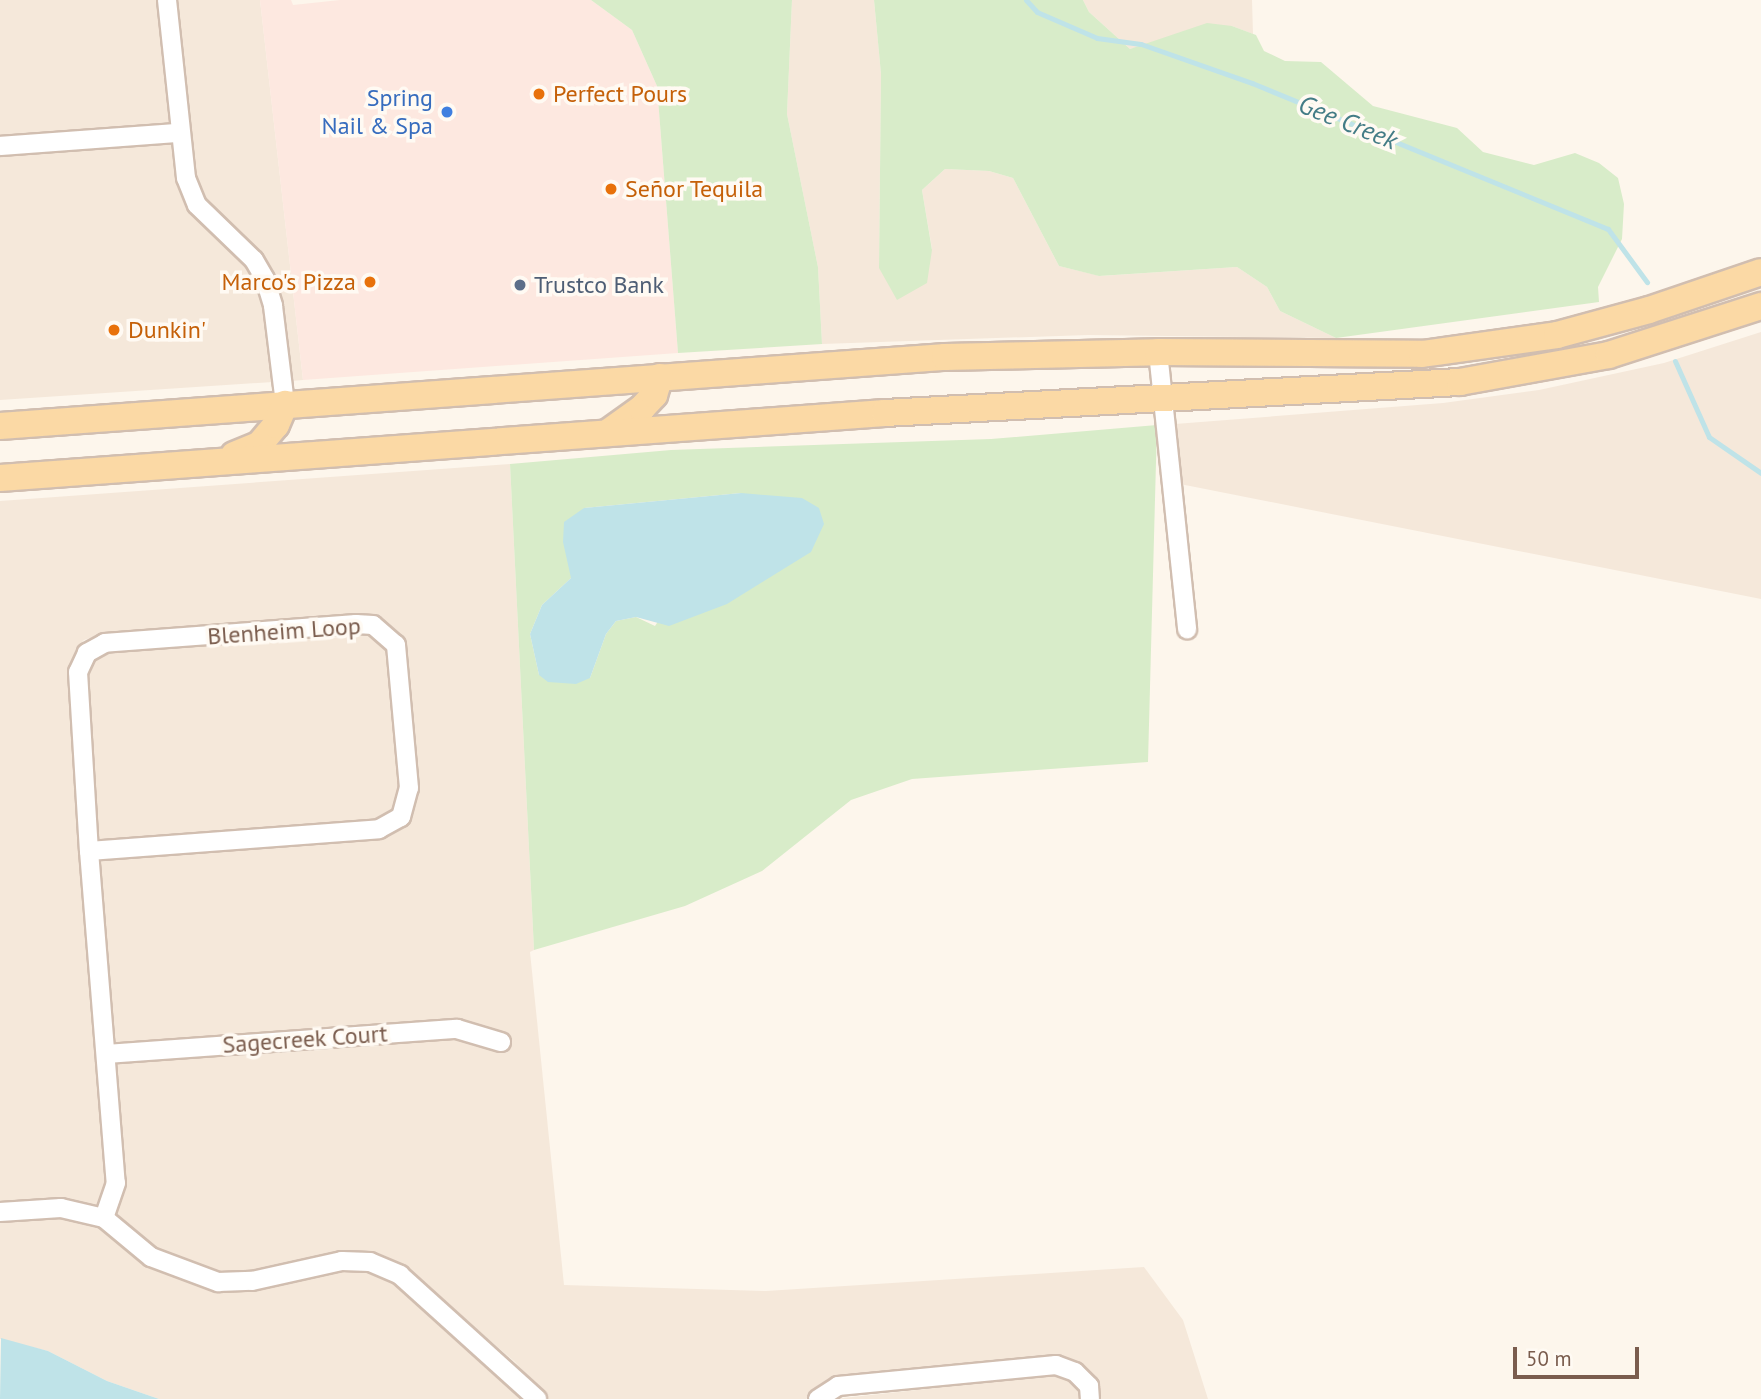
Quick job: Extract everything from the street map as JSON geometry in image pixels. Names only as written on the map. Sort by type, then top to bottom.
[{"type":"main road","points":[[0,426],[945,357],[1158,352],[1378,356],[1465,350],[1601,324],[1761,272]]},
{"type":"main road","points":[[0,478],[1164,396],[1416,386],[1494,377],[1609,355],[1761,306]]},
{"type":"main road","points":[[606,434],[642,408],[654,395],[660,377]]},
{"type":"main road","points":[[220,461],[259,445],[276,425],[285,404]]},
{"type":"street","points":[[167,0],[178,133],[186,178],[197,205],[254,260],[265,279],[274,306],[285,404]]},
{"type":"street","points":[[0,146],[178,133]]},
{"type":"street","points":[[1158,352],[1187,629]]},
{"type":"street","name":"Blenheim Loop","points":[[89,850],[379,830],[401,817],[409,789],[396,645],[373,625],[356,624],[105,643],[88,653],[78,672],[89,850],[116,1183],[104,1218]]},
{"type":"street","name":"Sagecreek Court","points":[[106,1054],[457,1029],[501,1042]]},
{"type":"street","points":[[0,1212],[61,1208],[104,1218],[151,1258],[218,1282],[252,1281],[342,1261],[370,1262],[400,1275],[537,1399]]},
{"type":"street","points":[[818,1399],[838,1386],[1056,1365],[1075,1372],[1089,1386],[1090,1399]]},
{"type":"shaded area","points":[[0,0],[159,0],[169,123],[0,136]]},
{"type":"shaded area","points":[[176,0],[260,0],[303,380],[291,381],[282,305],[272,274],[260,253],[204,199],[195,175]]},
{"type":"shaded area","points":[[260,0],[291,0],[293,5],[340,0],[591,0],[632,30],[657,86],[678,353],[303,380]]},
{"type":"shaded area","points":[[792,0],[874,0],[881,74],[879,268],[932,249],[922,190],[945,169],[989,171],[1013,178],[1059,266],[1100,276],[1237,267],[1267,287],[1280,311],[1336,338],[1088,335],[822,344],[818,267],[787,114]]},
{"type":"shaded area","points":[[1083,0],[1252,0],[1253,34],[1232,26],[1130,49],[1089,12]]},
{"type":"shaded area","points":[[171,143],[178,180],[190,209],[247,267],[257,284],[265,309],[273,382],[0,400],[0,155]]},
{"type":"shaded area","points":[[1761,332],[1761,599],[1180,484],[1175,424],[1443,403],[1539,390],[1664,363]]},
{"type":"shaded area","points":[[510,464],[534,950],[530,952],[564,1285],[766,1291],[1144,1267],[1183,1320],[1208,1399],[1099,1399],[1095,1379],[1081,1364],[1055,1355],[837,1376],[806,1399],[549,1399],[515,1362],[405,1267],[373,1253],[342,1251],[251,1271],[219,1272],[156,1249],[115,1215],[124,1182],[115,1062],[456,1038],[507,1053],[511,1035],[456,1019],[114,1043],[99,860],[380,839],[409,821],[418,787],[405,644],[394,628],[373,615],[105,633],[84,640],[76,649],[69,673],[107,1182],[99,1207],[61,1198],[0,1203],[0,501]]},
{"type":"shaded area","points":[[370,635],[388,649],[401,788],[394,810],[377,820],[97,840],[86,675],[94,660],[107,652]]},
{"type":"shaded area","points":[[61,1218],[101,1228],[149,1267],[215,1292],[253,1291],[342,1271],[368,1272],[396,1283],[524,1399],[159,1399],[107,1381],[48,1351],[0,1339],[0,1222]]},
{"type":"shaded area","points":[[1055,1375],[1071,1380],[1081,1391],[1081,1399],[834,1399]]},
{"type":"green space","points":[[591,0],[792,0],[787,114],[818,267],[822,344],[678,353],[657,86],[632,30]]},
{"type":"green space","points":[[874,0],[1083,0],[1089,12],[1130,49],[1207,23],[1232,26],[1256,35],[1264,51],[1285,61],[1321,62],[1373,106],[1457,128],[1483,152],[1534,165],[1575,153],[1599,163],[1618,178],[1624,204],[1622,239],[1598,287],[1599,302],[1336,338],[1280,311],[1267,287],[1237,267],[1099,276],[1059,266],[1013,178],[989,171],[945,169],[922,190],[932,250],[927,283],[897,300],[879,268],[881,74]]},
{"type":"green space","points":[[1157,425],[1148,762],[912,779],[851,800],[762,871],[685,906],[534,950],[510,464],[671,450],[991,439]],"holes":[[[741,493],[655,626],[636,617],[616,621],[606,634],[590,678],[539,675],[530,634],[542,605],[571,578],[584,508]]]},
{"type":"water","points":[[741,493],[802,498],[819,508],[824,524],[811,552],[727,604],[669,626],[636,617],[616,621],[606,634],[590,678],[576,684],[548,682],[539,675],[530,634],[542,605],[571,578],[563,542],[564,522],[584,508]]},
{"type":"water","points":[[1,1338],[48,1351],[107,1381],[159,1399],[0,1399]]},
{"type":"waterway","name":"Gee Creek","points":[[1026,0],[1037,12],[1097,38],[1141,44],[1252,83],[1608,229],[1647,282]]},
{"type":"waterway","name":"Gee Creek","points":[[1675,361],[1709,437],[1761,473]]},
{"type":"place","name":"Perfect Pours","points":[[539,94]]},
{"type":"place","name":"Spring Nail & Spa","points":[[447,112]]},
{"type":"place","name":"Señor Tequila","points":[[611,189]]},
{"type":"place","name":"Marco's Pizza","points":[[370,282]]},
{"type":"place","name":"Trustco Bank","points":[[520,285]]},
{"type":"place","name":"Dunkin'","points":[[114,330]]}]
